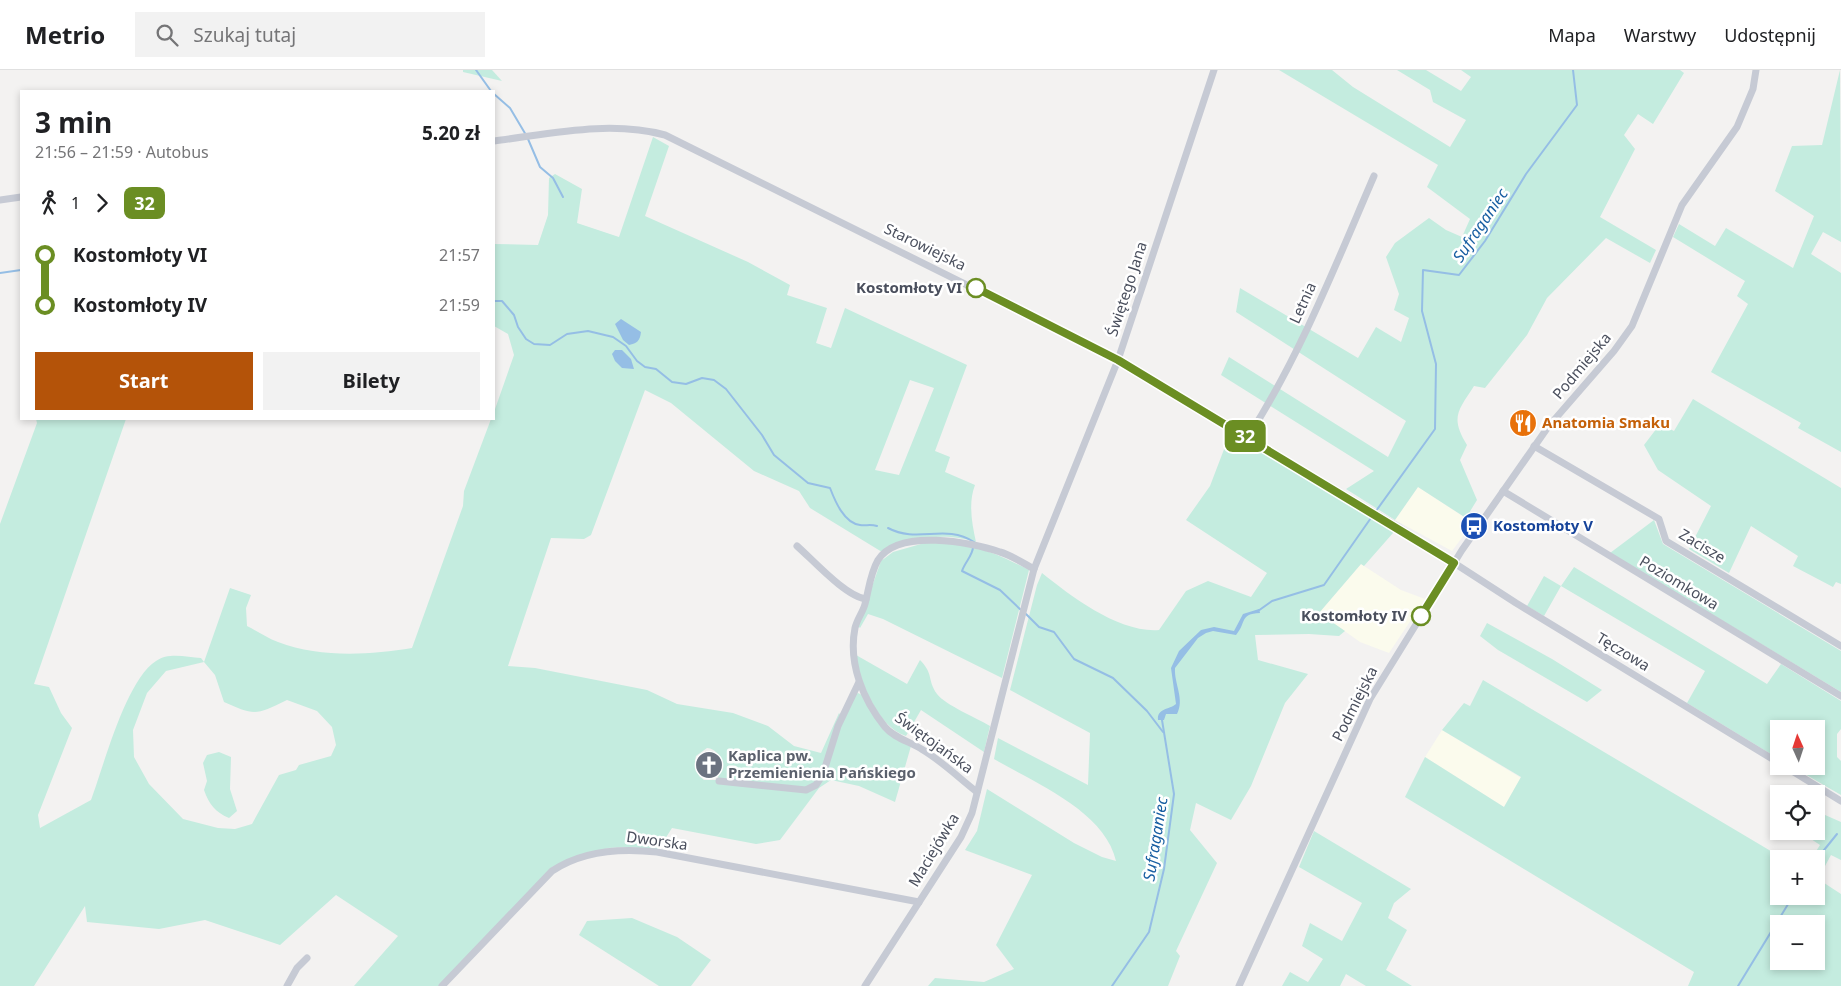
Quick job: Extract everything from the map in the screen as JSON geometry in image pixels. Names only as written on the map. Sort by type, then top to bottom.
[{"type":"street","name":"Świętego Jana","points":[[1034,569],[1118,360],[1214,70]]},
{"type":"street","name":"Podmiejska","points":[[1239,986],[1370,699],[1454,563],[1534,446],[1548,427],[1614,351],[1632,326],[1682,205],[1737,127],[1753,89],[1756,70]]},
{"type":"street","name":"Starowiejska","points":[[495,141],[610,127],[644,130],[665,135],[1118,360],[1454,563]]},
{"type":"street","name":"Letnia","points":[[1248,437],[1284,376],[1333,271],[1374,176]]},
{"type":"street","points":[[0,200],[20,197]]},
{"type":"street","name":"Zacisze","points":[[1534,446],[1659,518],[1666,541],[1841,646]]},
{"type":"street","name":"Poziomkowa","points":[[1503,491],[1841,696]]},
{"type":"street","name":"Świętojańska","points":[[977,792],[940,762],[907,740],[894,735],[885,727],[859,682],[854,662],[853,640],[855,626],[866,599],[871,575],[879,559],[891,549],[908,542],[930,540],[974,544],[1002,552],[1034,569]]},
{"type":"street","points":[[797,546],[849,592],[859,598],[866,599]]},
{"type":"street","name":"Tęczowa","points":[[1454,563],[1516,604],[1770,758]]},
{"type":"street","name":"Maciejówka","points":[[865,986],[961,837],[972,813],[1034,569]]},
{"type":"street","points":[[719,780],[806,790],[816,785],[823,774],[849,699],[859,682]]},
{"type":"street","points":[[1799,775],[1841,801]]},
{"type":"street","name":"Dworska","points":[[442,986],[552,871],[562,864],[604,851],[632,849],[657,852],[919,902]]},
{"type":"street","points":[[287,986],[297,968],[307,958]]},
{"type":"shaded area","points":[[1418,487],[1473,523],[1452,551],[1395,520]]},
{"type":"shaded area","points":[[1361,564],[1401,590],[1425,599],[1389,653],[1360,642],[1319,613]]},
{"type":"shaded area","points":[[1442,730],[1521,778],[1504,807],[1425,757]]},
{"type":"green space","points":[[463,70],[492,70],[502,81],[463,72]]},
{"type":"green space","points":[[1279,70],[1332,70],[1353,87],[1450,147],[1466,120],[1433,102],[1430,90],[1397,70],[1426,70],[1461,91],[1471,77],[1461,70],[1680,70],[1684,73],[1653,124],[1638,114],[1624,135],[1635,149],[1600,217],[1656,250],[1650,263],[1606,238],[1547,298],[1527,335],[1485,388],[1474,386],[1460,408],[1458,414],[1459,427],[1467,445],[1460,460],[1477,500],[1466,518],[1418,487],[1395,520],[1346,489],[1374,471],[1221,375],[1229,357],[1388,457],[1406,421],[1236,312],[1240,288],[1358,358],[1376,327],[1401,342],[1409,318],[1394,310],[1399,294],[1386,257],[1395,243],[1429,218],[1446,230],[1462,237],[1470,219],[1427,187],[1438,165]]},
{"type":"green space","points":[[1840,70],[1841,242],[1823,232],[1811,254],[1841,273],[1841,452],[1798,428],[1801,423],[1711,372],[1748,304],[1737,296],[1745,281],[1673,237],[1679,224],[1715,246],[1726,228],[1793,268],[1814,216],[1775,191],[1792,146],[1822,145]]},
{"type":"green space","points":[[653,137],[669,146],[645,216],[748,262],[790,285],[787,295],[827,308],[816,343],[831,348],[845,308],[967,365],[935,451],[950,457],[945,472],[975,485],[971,506],[976,542],[950,537],[928,538],[882,552],[810,508],[799,491],[754,471],[671,403],[645,390],[591,535],[584,539],[551,538],[508,666],[535,668],[647,690],[677,704],[733,713],[768,726],[794,746],[821,753],[839,713],[842,717],[854,695],[858,693],[862,695],[880,723],[911,746],[895,802],[859,786],[831,780],[819,788],[780,840],[756,844],[672,828],[658,850],[629,847],[608,848],[552,867],[441,986],[354,986],[398,936],[336,895],[280,945],[205,920],[159,929],[87,922],[85,906],[34,986],[0,986],[0,524],[37,423],[36,420],[126,420],[34,684],[49,687],[61,713],[72,728],[38,815],[40,828],[91,800],[117,724],[135,686],[145,671],[156,661],[166,657],[201,658],[204,662],[230,588],[251,595],[246,608],[247,626],[278,642],[311,651],[345,654],[412,648],[463,506],[464,491],[491,420],[495,420],[495,409],[514,355],[508,334],[495,327],[495,244],[538,245],[548,215],[549,178],[555,174],[582,189],[577,223],[619,237]],"holes":[[[910,380],[934,388],[899,475],[875,470]],[[204,662],[215,675],[224,702],[243,710],[262,711],[287,700],[317,711],[332,727],[336,745],[331,756],[299,765],[296,770],[279,775],[252,824],[235,829],[218,828],[183,819],[149,784],[134,757],[133,730],[147,693],[166,671]],[[707,748],[716,752],[723,766],[718,777],[719,780],[704,780],[699,776],[701,773],[695,761],[696,756]]]},
{"type":"green space","points":[[1693,399],[1841,488],[1841,584],[1836,582],[1833,587],[1793,566],[1798,556],[1751,526],[1729,573],[1689,549],[1711,506],[1658,470],[1644,445],[1660,424],[1674,431]]},
{"type":"green space","points":[[1231,431],[1392,529],[1393,533],[1364,566],[1361,564],[1319,613],[1345,631],[1339,636],[1309,634],[1255,635],[1258,660],[1308,674],[1285,703],[1251,786],[1231,820],[1196,803],[1190,830],[1217,863],[1176,951],[1180,956],[1168,986],[928,986],[935,978],[984,982],[1014,969],[996,945],[1032,875],[965,850],[977,831],[987,789],[1074,843],[1102,857],[1116,861],[1109,843],[1098,827],[1083,813],[1048,789],[994,759],[998,738],[1088,785],[1090,733],[1010,690],[1037,585],[1042,573],[1067,592],[1112,620],[1128,626],[1159,630],[1186,591],[1208,581],[1251,597],[1267,573],[1186,520],[1210,486]]},
{"type":"green space","points":[[1654,520],[1663,544],[1841,651],[1841,692],[1610,553]]},
{"type":"green space","points":[[928,542],[957,544],[981,549],[1029,570],[1002,678],[883,619],[868,614],[860,628],[858,626],[881,561],[893,552]]},
{"type":"green space","points":[[1574,567],[1767,684],[1781,664],[1841,701],[1841,729],[1837,734],[1837,757],[1841,761],[1841,795],[1807,775],[1825,775],[1825,720],[1770,720],[1770,754],[1687,703],[1705,671],[1561,586]]},
{"type":"green space","points":[[1544,576],[1561,586],[1544,616],[1527,606]]},
{"type":"green space","points":[[1487,623],[1552,659],[1602,690],[1587,702],[1498,650],[1480,636]]},
{"type":"green space","points":[[856,655],[907,684],[920,660],[927,669],[934,689],[941,698],[990,726],[984,752],[921,710],[906,736],[896,731],[887,724],[872,702],[861,678]]},
{"type":"green space","points":[[1483,680],[1770,851],[1770,905],[1825,905],[1825,884],[1841,894],[1841,986],[1688,986],[1694,972],[1405,797],[1425,757],[1504,807],[1521,777],[1442,730],[1464,703],[1470,706]]},
{"type":"green space","points":[[219,752],[231,757],[230,789],[237,811],[229,818],[213,807],[204,790],[207,781],[203,763],[207,755]]},
{"type":"green space","points":[[1825,815],[1841,822],[1841,860],[1831,855],[1825,866],[1825,850],[1817,850],[1820,845],[1812,840],[1825,840]]},
{"type":"green space","points":[[1314,831],[1411,889],[1394,903],[1388,918],[1407,930],[1386,970],[1412,986],[1366,986],[1346,974],[1340,986],[1282,986],[1290,972],[1308,982],[1323,959],[1302,946],[1310,923],[1342,941],[1362,903],[1299,867]]},
{"type":"green space","points":[[632,918],[677,937],[711,960],[691,986],[659,986],[579,935],[587,921]]},
{"type":"water","points":[[621,319],[641,332],[639,340],[629,345],[623,340],[615,324]]},
{"type":"water","points":[[615,350],[622,350],[631,359],[634,369],[622,368],[615,361],[612,354]]},
{"type":"water","points":[[1259,609],[1260,613],[1246,617],[1236,635],[1213,631],[1198,638],[1175,668],[1180,697],[1177,714],[1166,714],[1164,720],[1158,720],[1161,711],[1176,704],[1171,668],[1179,651],[1201,630],[1214,627],[1234,631],[1243,614]]},
{"type":"waterway","points":[[476,70],[490,90]]},
{"type":"waterway","name":"Sufraganiec","points":[[1376,511],[1435,429],[1436,364],[1422,311],[1423,270],[1459,275],[1485,241],[1526,174],[1577,105],[1573,70]]},
{"type":"waterway","points":[[495,95],[510,108],[526,135]]},
{"type":"waterway","points":[[528,139],[540,167],[553,178],[563,197]]},
{"type":"waterway","points":[[0,273],[20,270]]},
{"type":"waterway","points":[[495,301],[502,301],[514,315],[518,327],[526,339],[534,344],[550,345],[567,334],[588,331],[613,337],[626,346],[637,361],[645,367],[656,369],[672,382],[686,384],[702,378],[714,380],[726,389],[762,435],[774,455],[808,483],[830,488],[841,511],[849,520],[860,525],[877,526]]},
{"type":"waterway","name":"Sufraganiec","points":[[1258,611],[1272,601],[1324,585],[1373,515]]},
{"type":"waterway","points":[[888,528],[910,534],[953,534],[974,542]]},
{"type":"waterway","points":[[973,547],[972,553],[962,571],[1000,590],[1022,611]]},
{"type":"waterway","points":[[1026,614],[1039,627],[1054,632],[1074,659],[1113,678],[1147,711],[1163,732]]},
{"type":"waterway","name":"Sufraganiec","points":[[1112,986],[1149,932],[1164,869],[1174,794],[1162,720]]},
{"type":"waterway","points":[[1824,850],[1837,834]]},
{"type":"waterway","points":[[1738,986],[1788,905]]},
{"type":"bus line","name":"32","points":[[976,288],[1118,360],[1397,526],[1454,563],[1421,616]]},
{"type":"place","name":"Kostomłoty VI","points":[[976,288]]},
{"type":"place","name":"Anatomia Smaku","points":[[1523,423]]},
{"type":"place","name":"Kostomłoty V","points":[[1474,526]]},
{"type":"place","name":"Kostomłoty IV","points":[[1421,616]]},
{"type":"place","name":"Kaplica pw. Przemienienia Pańskiego","points":[[709,765]]}]
